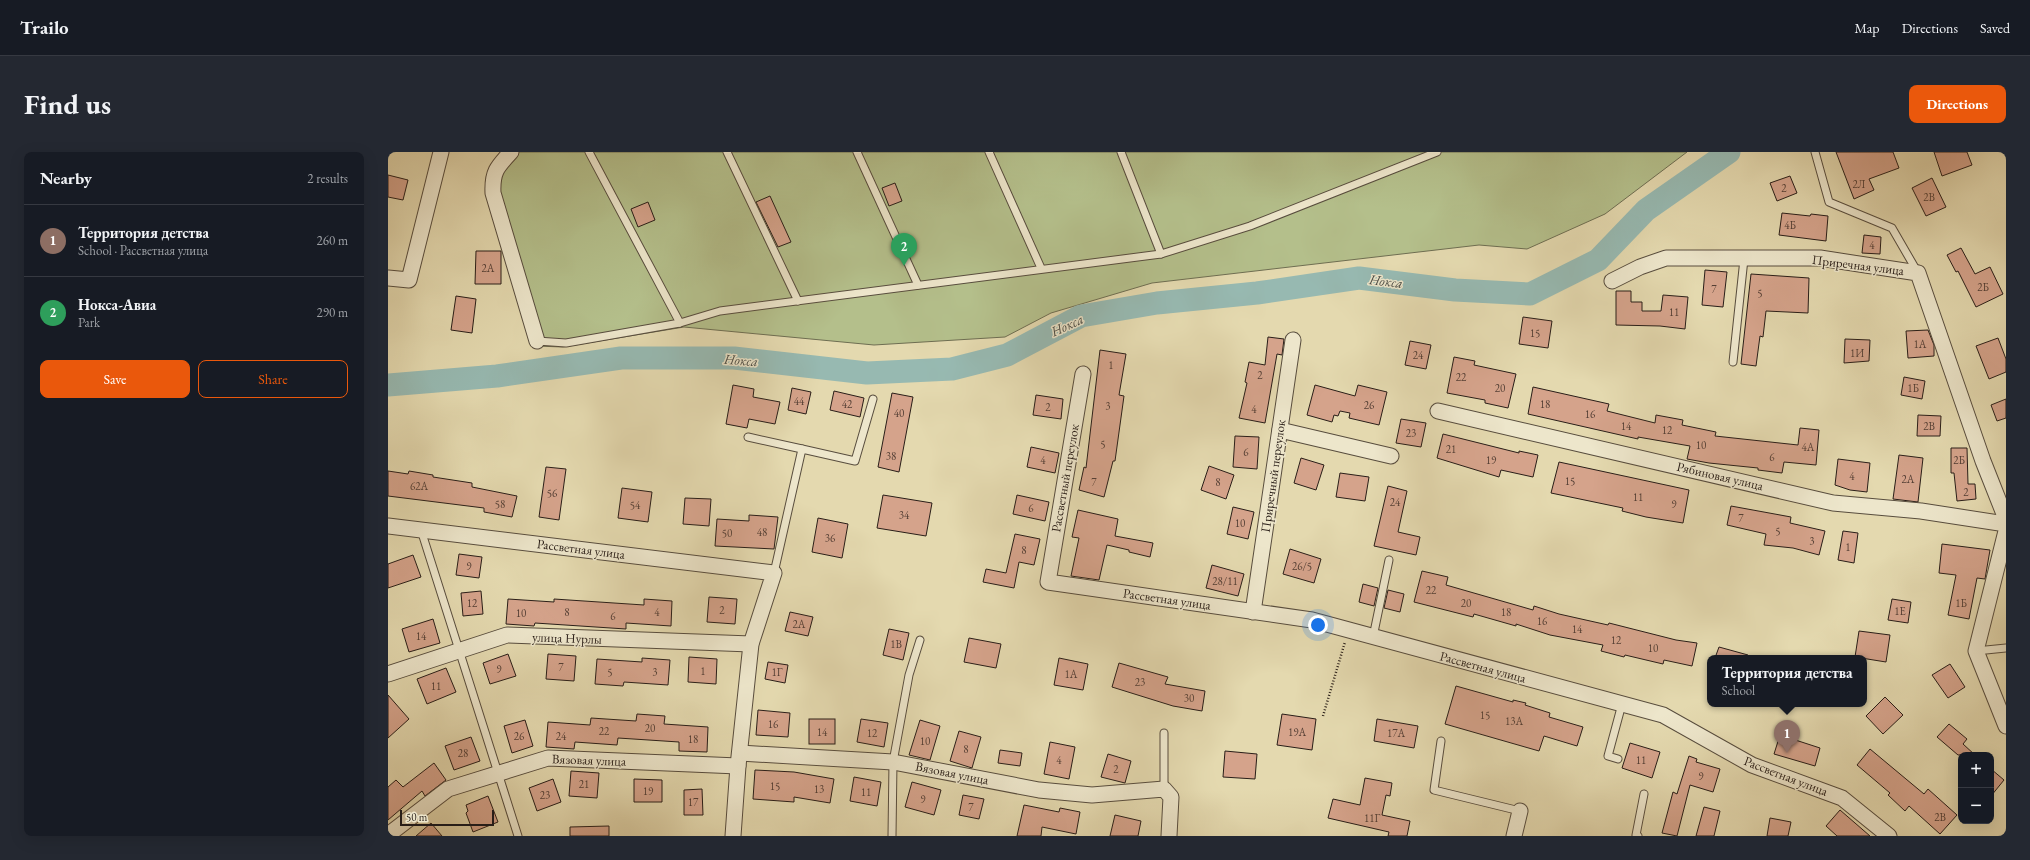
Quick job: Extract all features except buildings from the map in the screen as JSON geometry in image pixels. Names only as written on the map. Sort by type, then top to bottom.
[{"type":"street","points":[[388,278],[409,280],[441,152]]},
{"type":"street","points":[[511,152],[497,167],[492,178],[493,193],[537,341]]},
{"type":"street","name":"Приречная улица","points":[[1612,281],[1640,267],[1666,258],[1820,258],[1918,273],[1983,461],[2006,519]]},
{"type":"street","name":"Приречный переулок","points":[[1253,612],[1293,340]]},
{"type":"street","name":"Рассветный переулок","points":[[1048,582],[1083,374]]},
{"type":"street","name":"Рябиновая улица","points":[[1438,410],[1833,503],[1921,510],[2006,524]]},
{"type":"street","points":[[1280,430],[1391,456]]},
{"type":"street","name":"Рассветная улица","points":[[388,526],[774,573]]},
{"type":"street","points":[[2006,531],[1976,651],[2006,726]]},
{"type":"street","points":[[733,836],[739,759],[751,644],[774,573]]},
{"type":"street","name":"Рассветная улица","points":[[1048,582],[1312,620],[1663,715],[1752,765],[1842,798],[1889,836]]},
{"type":"street","name":"улица Нурлы","points":[[388,674],[506,636],[751,644]]},
{"type":"street","name":"Вязовая улица","points":[[388,835],[448,790],[548,758],[739,759],[893,762],[1039,790],[1092,794],[1164,789]]},
{"type":"street","points":[[1164,789],[1172,797],[1169,836]]},
{"type":"street","points":[[1514,836],[1520,811]]},
{"type":"lane","points":[[589,152],[680,323]]},
{"type":"lane","points":[[727,152],[798,301]]},
{"type":"lane","points":[[857,152],[918,285]]},
{"type":"lane","points":[[989,152],[1041,268]]},
{"type":"lane","points":[[1122,152],[1161,254]]},
{"type":"lane","points":[[537,341],[566,343],[680,323],[720,311],[1041,268],[1161,254],[1250,226],[1437,152]]},
{"type":"lane","points":[[1815,152],[1829,202],[1892,228],[1918,273]]},
{"type":"lane","points":[[1733,362],[1744,258]]},
{"type":"lane","points":[[748,437],[855,461],[873,399]]},
{"type":"lane","points":[[774,573],[802,450]]},
{"type":"lane","points":[[420,530],[518,836]]},
{"type":"lane","points":[[1373,637],[1389,560]]},
{"type":"lane","points":[[892,836],[893,762],[909,675],[920,640]]},
{"type":"lane","points":[[1976,651],[2006,648]]},
{"type":"lane","points":[[1618,759],[1608,756],[1622,704]]},
{"type":"lane","points":[[1164,733],[1164,789]]},
{"type":"lane","points":[[1441,741],[1434,790],[1520,811]]},
{"type":"lane","points":[[1638,836],[1636,835],[1644,794]]},
{"type":"path","points":[[1323,716],[1348,630]]},
{"type":"green space","points":[[508,152],[1687,152],[1605,214],[1527,249],[1479,245],[1152,283],[1051,313],[1005,337],[874,345],[684,327],[563,347],[535,346],[494,167]]},
{"type":"waterway","name":"Нокса","points":[[388,385],[497,376],[621,358],[734,358],[867,373],[952,369],[1007,355],[1081,316],[1157,303],[1257,293],[1359,278],[1455,290],[1530,294],[1598,260],[1646,210],[1729,152]]},
{"type":"place","name":"Нокса-Авиа","points":[[904,266]]},
{"type":"place","name":"Территория детства","points":[[1787,753]]}]
